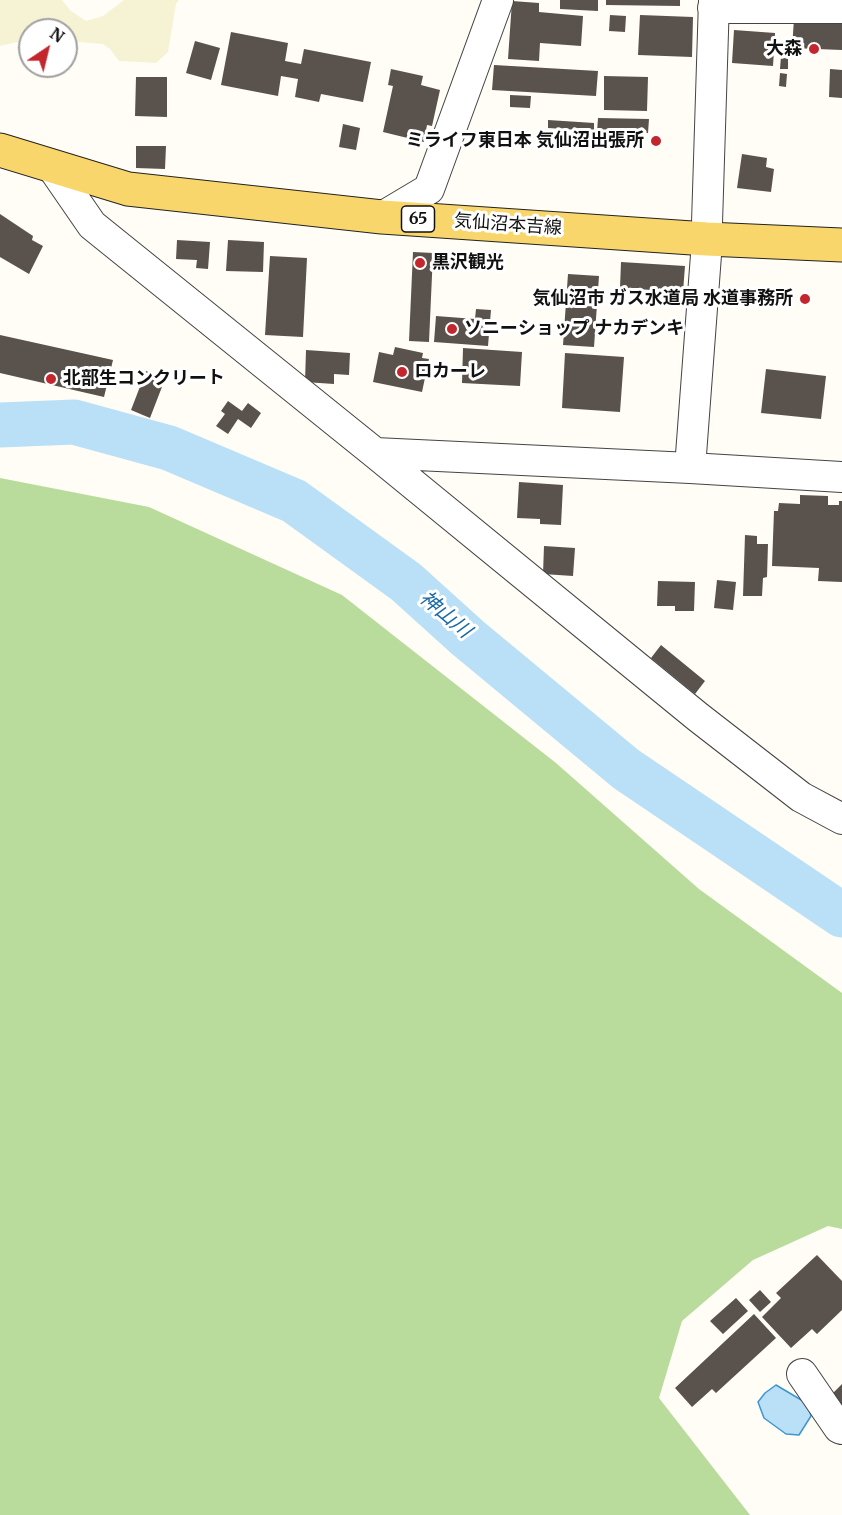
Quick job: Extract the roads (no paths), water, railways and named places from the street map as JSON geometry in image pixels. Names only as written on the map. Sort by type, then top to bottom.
[{"type":"main road","name":"気仙沼本吉線","points":[[0,150],[128,189],[382,217],[707,239],[842,245]]},
{"type":"street","points":[[382,217],[429,189],[498,0]]},
{"type":"street","points":[[690,468],[707,239],[713,4],[842,8]]},
{"type":"street","points":[[52,167],[92,225],[698,717],[801,796],[842,819]]},
{"type":"street","points":[[375,453],[842,477]]},
{"type":"street","points":[[802,1374],[839,1428],[842,1429]]},
{"type":"water","points":[[776,1385],[808,1404],[811,1416],[799,1435],[786,1434],[764,1418],[758,1402]]},
{"type":"waterway","name":"神山川","points":[[0,425],[74,422],[169,448],[294,501],[406,582],[468,638],[626,769],[842,915]]},
{"type":"place","name":"大森","points":[[814,49]]},
{"type":"place","name":"ミライフ東日本 気仙沼出張所","points":[[656,141]]},
{"type":"place","name":"黒沢観光","points":[[420,263]]},
{"type":"place","name":"気仙沼市 ガス水道局 水道事務所","points":[[805,299]]},
{"type":"place","name":"ソニーショップ ナカデンキ","points":[[452,329]]},
{"type":"place","name":"ロカーレ","points":[[402,372]]},
{"type":"place","name":"北部生コンクリート","points":[[51,379]]}]
